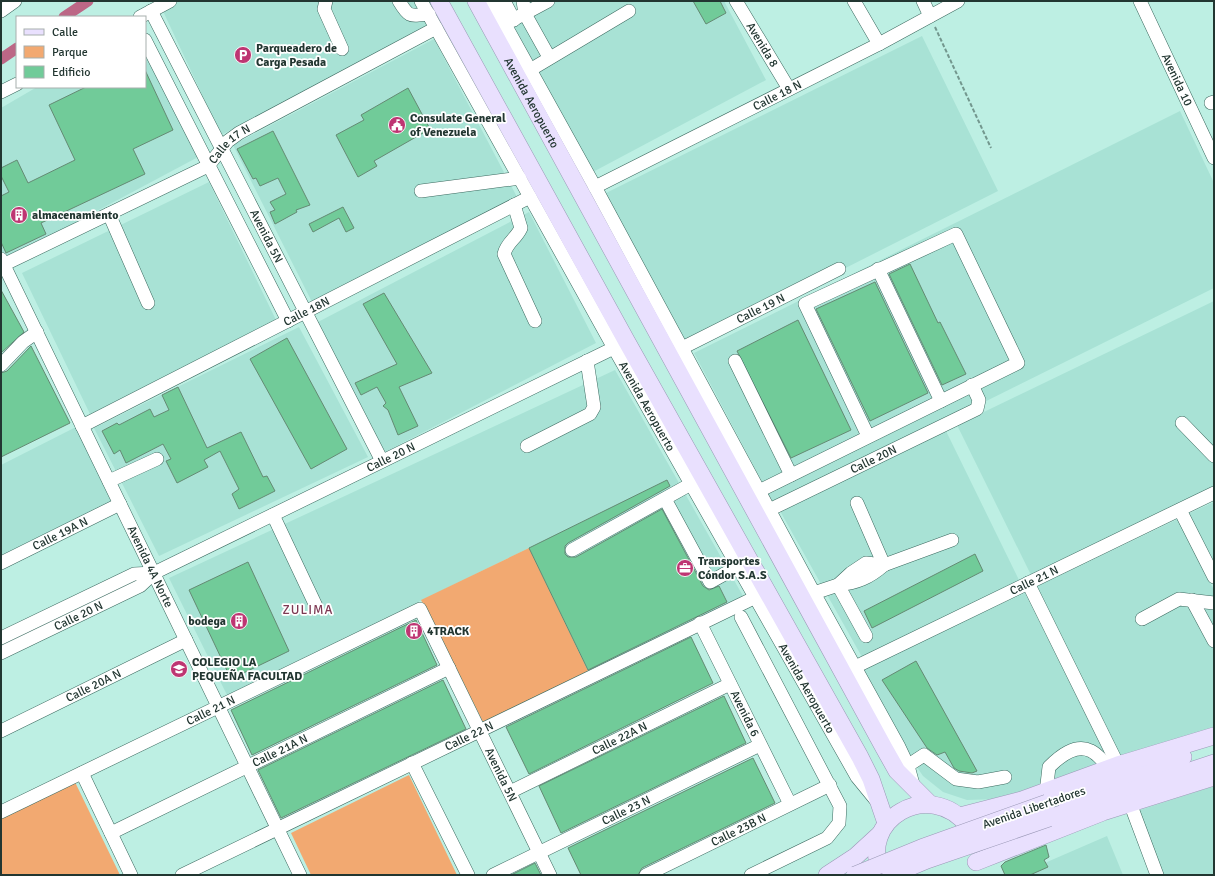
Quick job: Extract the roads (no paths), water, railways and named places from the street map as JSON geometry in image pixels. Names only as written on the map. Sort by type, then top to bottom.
[{"type":"main road","name":"Avenida Aeropuerto","points":[[440,1],[620,345],[675,442],[860,757],[881,806],[883,828]]},
{"type":"main road","name":"Avenida Aeropuerto","points":[[476,1],[653,310],[703,419],[914,790],[929,803]]},
{"type":"main road","points":[[703,419],[725,430]]},
{"type":"main road","points":[[960,816],[993,809],[1047,804],[1114,767],[1214,736]]},
{"type":"main road","name":"Avenida Libertadores","points":[[855,875],[921,848],[1214,747]]},
{"type":"main road","name":"Avenida Libertadores","points":[[891,875],[927,860],[1047,804],[1214,763]]},
{"type":"main road","points":[[973,869],[1130,803],[1214,777]]},
{"type":"main road","points":[[827,875],[856,856],[905,808],[917,804],[929,803],[946,807],[960,816],[971,830],[976,846],[973,869]]},
{"type":"main road","points":[[882,875],[878,867],[876,850],[883,828]]},
{"type":"street","points":[[146,14],[170,1]]},
{"type":"street","points":[[326,1],[324,9],[342,49]]},
{"type":"street","points":[[399,1],[406,14],[410,16],[429,14]]},
{"type":"street","name":"Avenida Aeropuerto","points":[[422,1],[530,197],[620,345]]},
{"type":"street","name":"Avenida Aeropuerto","points":[[492,1],[517,15],[530,70],[595,187],[653,310],[682,348],[725,430],[855,667],[903,769]]},
{"type":"street","points":[[504,1],[517,15],[549,58]]},
{"type":"street","points":[[517,15],[548,1]]},
{"type":"street","name":"Avenida 8","points":[[736,1],[789,88]]},
{"type":"street","points":[[854,1],[880,44]]},
{"type":"street","points":[[924,1],[930,16]]},
{"type":"street","name":"Calle 18 N","points":[[595,187],[789,88],[880,44],[958,1]]},
{"type":"street","name":"Avenida 10","points":[[1140,1],[1214,158]]},
{"type":"street","points":[[530,70],[629,11]]},
{"type":"street","name":"Avenida 5N","points":[[146,14],[222,150],[382,461]]},
{"type":"street","name":"Calle 17 N","points":[[2,263],[208,166],[228,141],[239,132],[436,28]]},
{"type":"street","name":"Avenida 5N","points":[[146,42],[288,321]]},
{"type":"street","points":[[1,92],[16,84]]},
{"type":"street","points":[[421,192],[520,178]]},
{"type":"street","name":"Calle 18N","points":[[82,426],[530,197]]},
{"type":"street","points":[[514,205],[521,228],[518,235],[506,245],[504,254],[535,321]]},
{"type":"street","points":[[108,214],[148,303]]},
{"type":"street","points":[[759,490],[1018,363],[956,234],[805,304],[868,436]]},
{"type":"street","name":"Avenida 4A Norte","points":[[2,263],[37,332],[300,875]]},
{"type":"street","name":"Calle 19 N","points":[[682,348],[839,269]]},
{"type":"street","points":[[878,269],[941,400]]},
{"type":"street","points":[[1,365],[23,342],[37,332]]},
{"type":"street","name":"Calle 20 N","points":[[1,653],[140,586],[154,573],[620,345]]},
{"type":"street","points":[[527,446],[590,414],[594,407],[587,361]]},
{"type":"street","points":[[735,361],[791,475]]},
{"type":"street","name":"Calle 20N","points":[[769,510],[977,409],[979,400],[972,385]]},
{"type":"street","points":[[1182,423],[1214,456]]},
{"type":"street","name":"Avenida Aeropuerto","points":[[675,442],[691,484],[857,777],[881,806]]},
{"type":"street","points":[[109,481],[157,459]]},
{"type":"street","points":[[572,550],[691,484]]},
{"type":"street","name":"Calle 21 N","points":[[855,667],[1214,493]]},
{"type":"street","points":[[665,499],[710,582],[738,566]]},
{"type":"street","points":[[858,503],[884,565]]},
{"type":"street","name":"Calle 19A N","points":[[1,563],[120,504]]},
{"type":"street","points":[[1180,510],[1209,557],[1214,577]]},
{"type":"street","points":[[273,515],[316,606]]},
{"type":"street","points":[[814,594],[838,585],[851,573],[866,563],[884,565],[952,540]]},
{"type":"street","name":"Calle 20 N","points":[[1,638],[134,574],[154,573]]},
{"type":"street","points":[[1028,583],[1114,767]]},
{"type":"street","points":[[838,585],[866,636]]},
{"type":"street","name":"Calle 22 N","points":[[182,875],[756,597]]},
{"type":"street","points":[[1142,619],[1179,599],[1214,603]]},
{"type":"street","points":[[1192,600],[1214,641]]},
{"type":"street","name":"Avenida 5N","points":[[420,609],[550,875]]},
{"type":"street","name":"Calle 21 N","points":[[1,812],[420,609]]},
{"type":"street","name":"Avenida Aeropuerto","points":[[741,617],[840,806],[839,823],[827,838],[751,875]]},
{"type":"street","name":"Avenida 6","points":[[700,624],[790,804]]},
{"type":"street","name":"Calle 20A N","points":[[1,731],[186,640]]},
{"type":"street","name":"Calle 21A N","points":[[111,833],[449,668]]},
{"type":"street","name":"Calle 22A N","points":[[510,792],[730,684]]},
{"type":"street","name":"Calle 23 N","points":[[493,875],[760,745]]},
{"type":"street","points":[[1047,804],[1049,768],[1066,753],[1079,749],[1090,750],[1114,767]]},
{"type":"street","points":[[903,769],[924,755],[956,779],[978,782],[1005,776]]},
{"type":"street","points":[[412,763],[468,875]]},
{"type":"street","points":[[82,773],[131,875]]},
{"type":"street","name":"Calle 23B N","points":[[646,875],[830,785]]},
{"type":"street","points":[[1130,803],[1157,875]]},
{"type":"waterway","points":[[66,16],[88,1]]},
{"type":"waterway","points":[[1,59],[16,49]]},
{"type":"place","name":"Parqueadero de Carga Pesada","points":[[243,55]]},
{"type":"place","name":"Consulate General of Venezuela","points":[[397,125]]},
{"type":"place","name":"almacenamiento","points":[[19,215]]},
{"type":"place","name":"Transportes Cóndor S.A.S","points":[[685,568]]},
{"type":"place","name":"bodega","points":[[239,621]]},
{"type":"place","name":"4TRACK","points":[[414,631]]},
{"type":"place","name":"COLEGIO LA PEQUEÑA FACULTAD","points":[[179,669]]},
{"type":"district","name":"ZULIMA","points":[[308,610]]}]
